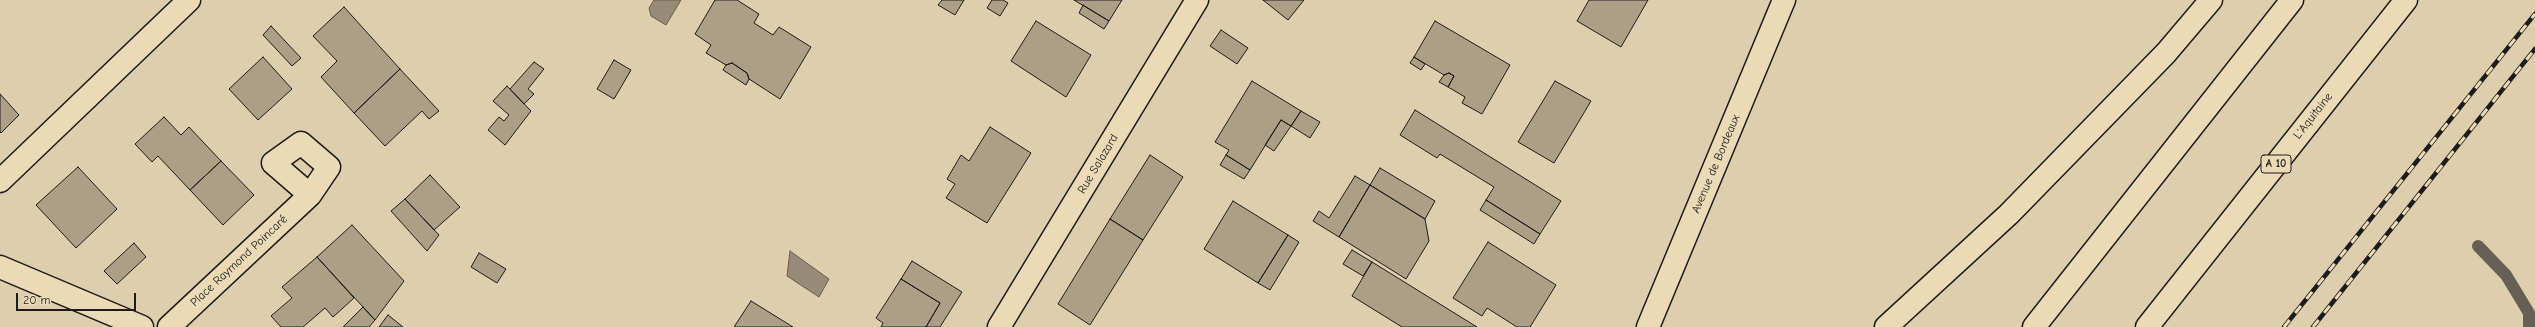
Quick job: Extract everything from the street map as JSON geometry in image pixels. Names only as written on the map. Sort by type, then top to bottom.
[{"type":"main road","points":[[0,182],[189,0]]},
{"type":"main road","name":"Rue Salazard","points":[[999,327],[1197,0]]},
{"type":"main road","name":"Avenue de Bordeaux","points":[[1648,327],[1784,0]]},
{"type":"main road","points":[[1886,327],[2009,214],[2166,52],[2211,0]]},
{"type":"main road","points":[[2034,327],[2292,0]]},
{"type":"main road","name":"L'Aquitaine","points":[[2147,327],[2406,0]]},
{"type":"main road","name":"Place Raymond Poincaré","points":[[169,327],[310,195]]},
{"type":"main road","points":[[0,267],[142,327]]},
{"type":"shaded area","points":[[654,0],[681,0],[666,25],[651,16],[649,8]]},
{"type":"shaded area","points":[[790,251],[829,279],[819,297],[787,276]]},
{"type":"building","points":[[715,0],[737,0],[759,14],[754,23],[773,35],[779,27],[811,47],[780,99],[749,79],[747,73],[732,63],[726,65],[706,53],[711,45],[695,34]]},
{"type":"building","points":[[942,0],[964,0],[955,15],[938,5]]},
{"type":"building","points":[[992,0],[1003,0],[1008,3],[1000,16],[987,8]]},
{"type":"building","points":[[1074,0],[1122,0],[1109,21]]},
{"type":"building","points":[[1263,0],[1304,0],[1288,20]]},
{"type":"building","points":[[1589,0],[1648,0],[1621,47],[1577,21]]},
{"type":"building","points":[[1083,5],[1109,21],[1104,29],[1079,13]]},
{"type":"building","points":[[344,7],[400,69],[354,113],[321,77],[337,61],[313,36]]},
{"type":"building","points":[[1036,21],[1091,55],[1066,97],[1011,61]]},
{"type":"building","points":[[1435,21],[1510,65],[1482,114],[1462,103],[1465,97],[1448,87],[1454,76],[1449,73],[1444,75],[1414,57]]},
{"type":"building","points":[[271,26],[301,58],[292,66],[263,35]]},
{"type":"building","points":[[1221,30],[1248,48],[1237,64],[1210,46]]},
{"type":"building","points":[[263,57],[292,89],[258,120],[229,89]]},
{"type":"building","points":[[1414,57],[1425,64],[1421,70],[1410,63]]},
{"type":"building","points":[[614,60],[631,70],[614,99],[597,89]]},
{"type":"building","points":[[534,62],[544,69],[528,89],[534,94],[524,104],[510,89]]},
{"type":"building","points":[[732,63],[747,73],[749,79],[746,85],[723,70],[726,65]]},
{"type":"building","points":[[400,69],[439,111],[429,119],[422,111],[385,146],[354,113]]},
{"type":"building","points":[[1449,73],[1454,76],[1448,87],[1439,82],[1444,75]]},
{"type":"building","points":[[1252,81],[1301,111],[1291,126],[1281,120],[1250,170],[1226,155],[1229,150],[1215,142]]},
{"type":"building","points":[[1555,81],[1591,101],[1554,163],[1518,142]]},
{"type":"building","points":[[507,86],[531,111],[505,145],[488,130],[499,117],[504,121],[509,115],[493,101]]},
{"type":"building","points":[[0,94],[19,115],[1,133],[0,132]]},
{"type":"building","points":[[1415,110],[1561,201],[1540,234],[1486,200],[1494,187],[1440,154],[1437,158],[1400,135]]},
{"type":"building","points":[[1301,111],[1320,122],[1310,138],[1291,126]]},
{"type":"building","points":[[164,117],[181,135],[189,127],[221,161],[190,190],[158,156],[152,162],[135,144]]},
{"type":"building","points":[[1281,120],[1291,126],[1274,151],[1265,145]]},
{"type":"building","points":[[990,127],[1031,153],[987,223],[946,198],[955,184],[947,179],[961,155],[969,161]]},
{"type":"building","points":[[1150,155],[1183,177],[1143,240],[1110,219]]},
{"type":"building","points":[[1226,155],[1250,170],[1244,179],[1220,165]]},
{"type":"building","points":[[221,161],[254,195],[223,225],[190,190]]},
{"type":"building","points":[[78,167],[117,209],[76,248],[36,205]]},
{"type":"building","points":[[1380,168],[1435,201],[1425,219],[1370,185]]},
{"type":"building","points":[[430,175],[460,207],[434,230],[405,199]]},
{"type":"building","points":[[1355,176],[1370,185],[1339,237],[1313,221],[1319,211],[1329,218]]},
{"type":"building","points":[[1370,185],[1425,219],[1429,241],[1406,279],[1339,237]]},
{"type":"building","points":[[405,199],[439,235],[427,251],[391,211]]},
{"type":"building","points":[[1486,200],[1540,234],[1534,244],[1480,210]]},
{"type":"building","points":[[1233,201],[1288,235],[1258,283],[1204,249]]},
{"type":"building","points":[[1110,219],[1143,240],[1090,325],[1058,304]]},
{"type":"building","points":[[352,225],[404,281],[375,320],[317,257]]},
{"type":"building","points":[[1288,235],[1299,242],[1270,290],[1258,283]]},
{"type":"building","points":[[1488,242],[1556,285],[1530,327],[1517,327],[1487,308],[1482,316],[1453,298]]},
{"type":"building","points":[[134,243],[146,257],[117,284],[104,271]]},
{"type":"building","points":[[1352,250],[1372,262],[1363,276],[1343,264]]},
{"type":"building","points":[[479,253],[506,269],[497,283],[471,267]]},
{"type":"building","points":[[317,257],[354,298],[333,317],[325,308],[303,327],[281,327],[271,316],[292,298],[282,287]]},
{"type":"building","points":[[912,261],[962,292],[940,327],[926,327],[940,303],[901,279]]},
{"type":"building","points":[[1372,262],[1477,327],[1402,327],[1352,296]]},
{"type":"building","points":[[901,279],[940,303],[926,327],[881,327],[883,323],[876,318]]},
{"type":"building","points":[[751,301],[793,327],[734,327]]},
{"type":"building","points":[[363,307],[375,320],[369,327],[343,327]]},
{"type":"building","points":[[388,315],[403,327],[379,327]]},
{"type":"waterway","points":[[2478,246],[2506,275],[2529,313],[2529,327]]},
{"type":"railway","points":[[2284,327],[2535,14]]},
{"type":"railway","points":[[2313,327],[2535,49]]}]
